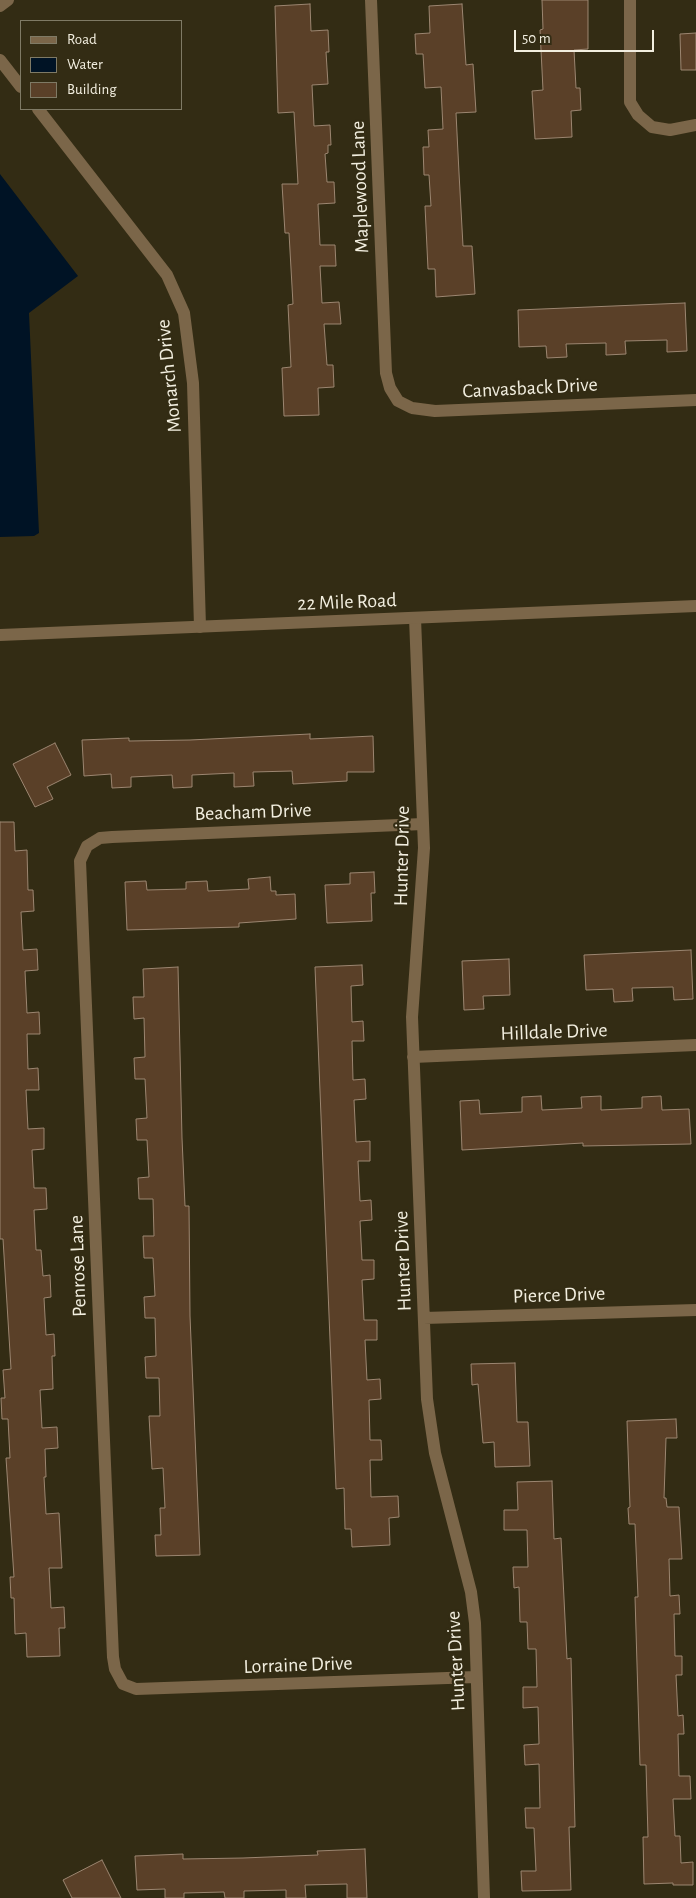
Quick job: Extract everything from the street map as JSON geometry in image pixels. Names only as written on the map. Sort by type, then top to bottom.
[{"type":"street","points":[[0,6],[8,0]]},
{"type":"street","name":"Maplewood Lane","points":[[371,0],[386,373]]},
{"type":"street","points":[[630,0],[630,102],[638,115],[652,127],[670,130],[691,126]]},
{"type":"street","points":[[0,60],[20,86]]},
{"type":"street","name":"Monarch Drive","points":[[39,110],[167,276],[184,313],[193,382],[200,627]]},
{"type":"street","name":"Canvasback Drive","points":[[386,373],[390,388],[398,401],[412,408],[435,412],[696,400]]},
{"type":"street","name":"22 Mile Road","points":[[0,635],[696,606]]},
{"type":"street","name":"Hunter Drive","points":[[415,618],[423,824],[422,884],[412,1017],[424,1318],[430,1429],[470,1584],[474,1623],[484,1898]]},
{"type":"street","name":"Beacham Drive","points":[[86,846],[100,838],[112,837],[423,824]]},
{"type":"street","name":"Penrose Lane","points":[[86,846],[80,860],[79,872],[113,1657],[114,1669],[123,1684]]},
{"type":"street","name":"Hilldale Drive","points":[[413,1057],[696,1045]]},
{"type":"street","name":"Pierce Drive","points":[[424,1318],[696,1310]]},
{"type":"street","name":"Lorraine Drive","points":[[123,1684],[136,1689],[149,1690],[476,1676]]},
{"type":"water","points":[[0,174],[78,276],[29,313],[39,533],[34,536],[0,537]]},
{"type":"building","points":[[542,0],[588,0],[588,49],[574,50],[576,88],[580,88],[581,110],[571,111],[572,137],[535,139],[532,91],[543,90],[540,30],[543,29]]},
{"type":"building","points":[[310,4],[311,31],[328,30],[329,52],[326,52],[328,84],[312,85],[314,126],[330,125],[331,145],[328,145],[328,153],[325,154],[327,182],[334,182],[335,203],[318,204],[320,245],[335,245],[336,266],[320,266],[322,303],[339,302],[341,324],[324,324],[327,365],[333,365],[334,387],[318,388],[319,415],[284,416],[282,368],[291,367],[288,305],[293,304],[289,233],[285,233],[282,184],[298,184],[294,112],[278,113],[275,6]]},
{"type":"building","points":[[462,4],[466,65],[473,64],[476,112],[456,113],[463,246],[472,246],[475,294],[436,297],[435,269],[428,269],[425,206],[431,206],[429,175],[424,175],[423,147],[429,147],[428,130],[443,129],[441,87],[425,88],[423,54],[416,54],[415,34],[430,33],[429,6]]},
{"type":"building","points":[[696,33],[696,70],[681,70],[680,34]]},
{"type":"building","points":[[685,303],[687,351],[667,352],[667,340],[625,341],[626,354],[606,355],[606,343],[566,344],[567,357],[547,358],[546,346],[519,347],[518,310]]},
{"type":"building","points":[[310,734],[310,739],[373,736],[374,772],[347,772],[347,781],[293,784],[292,771],[253,772],[254,786],[234,787],[234,773],[192,775],[192,787],[173,788],[172,775],[131,777],[131,787],[112,788],[111,774],[84,776],[82,740],[129,738],[129,741],[190,740]]},
{"type":"building","points":[[55,743],[71,775],[47,787],[53,799],[35,807],[13,764]]},
{"type":"building","points":[[0,822],[14,822],[15,851],[27,850],[28,890],[33,890],[34,911],[21,912],[23,950],[37,949],[38,970],[25,971],[27,1013],[39,1012],[40,1034],[27,1034],[28,1069],[38,1068],[39,1090],[26,1090],[28,1129],[44,1128],[44,1149],[32,1150],[34,1188],[46,1188],[47,1209],[34,1210],[36,1250],[41,1250],[43,1276],[50,1275],[51,1297],[44,1298],[46,1335],[54,1334],[55,1356],[52,1356],[53,1389],[40,1390],[42,1428],[57,1427],[58,1448],[45,1449],[46,1477],[44,1477],[46,1514],[59,1513],[62,1568],[49,1568],[51,1608],[64,1607],[65,1628],[59,1628],[60,1656],[27,1657],[26,1633],[15,1634],[14,1598],[11,1598],[10,1577],[14,1577],[6,1458],[10,1458],[8,1419],[2,1419],[1,1398],[5,1398],[3,1370],[11,1369],[3,1239],[0,1239]]},
{"type":"building","points":[[374,872],[375,893],[371,893],[372,921],[327,923],[325,885],[350,884],[350,873]]},
{"type":"building","points":[[270,877],[271,891],[276,891],[276,895],[295,894],[296,919],[239,923],[239,927],[127,930],[125,882],[146,881],[147,890],[186,889],[186,882],[207,881],[208,891],[249,889],[248,879]]},
{"type":"building","points":[[691,950],[693,999],[674,1000],[673,987],[632,988],[633,1001],[614,1002],[613,989],[586,990],[584,955]]},
{"type":"building","points":[[509,959],[510,995],[483,996],[484,1009],[464,1010],[462,961]]},
{"type":"building","points":[[362,965],[363,985],[351,986],[352,1022],[363,1021],[364,1041],[352,1041],[353,1080],[365,1079],[366,1099],[354,1100],[356,1142],[370,1141],[370,1161],[358,1161],[360,1201],[371,1200],[372,1220],[360,1221],[362,1260],[374,1260],[374,1279],[362,1280],[364,1320],[377,1320],[377,1340],[365,1340],[367,1380],[380,1379],[381,1399],[369,1400],[370,1440],[381,1440],[382,1460],[370,1460],[371,1497],[398,1496],[399,1517],[389,1518],[390,1545],[352,1547],[351,1529],[345,1529],[344,1488],[336,1489],[315,967]]},
{"type":"building","points":[[178,967],[182,1138],[185,1206],[189,1206],[190,1316],[200,1555],[156,1556],[155,1535],[161,1535],[160,1508],[165,1508],[163,1468],[152,1469],[149,1416],[160,1416],[159,1378],[146,1378],[145,1357],[156,1356],[155,1318],[145,1318],[144,1297],[155,1296],[153,1258],[144,1258],[143,1236],[154,1236],[153,1199],[139,1199],[138,1178],[149,1177],[147,1140],[137,1140],[136,1119],[147,1118],[145,1079],[135,1079],[134,1058],[145,1057],[144,1018],[134,1019],[133,997],[144,997],[143,969]]},
{"type":"building","points":[[541,1096],[542,1110],[582,1108],[581,1097],[601,1096],[601,1110],[642,1108],[642,1097],[661,1096],[662,1110],[689,1109],[691,1144],[583,1146],[583,1143],[462,1150],[460,1101],[479,1100],[480,1114],[522,1112],[522,1097]]},
{"type":"building","points":[[515,1363],[517,1422],[528,1422],[530,1466],[495,1467],[494,1442],[483,1443],[478,1384],[472,1385],[471,1364]]},
{"type":"building","points":[[676,1419],[677,1438],[666,1438],[664,1498],[666,1498],[667,1507],[679,1507],[682,1559],[669,1559],[670,1596],[679,1595],[680,1614],[674,1614],[675,1656],[682,1656],[682,1675],[676,1675],[678,1716],[683,1715],[684,1734],[678,1734],[679,1776],[690,1776],[691,1799],[673,1799],[675,1836],[680,1836],[681,1863],[693,1862],[693,1885],[673,1885],[673,1883],[644,1884],[643,1837],[648,1837],[646,1765],[640,1765],[635,1597],[638,1597],[635,1524],[629,1524],[628,1508],[630,1507],[627,1421]]},
{"type":"building","points":[[552,1481],[554,1539],[561,1538],[567,1659],[571,1658],[575,1827],[569,1827],[571,1890],[522,1891],[521,1871],[536,1871],[534,1828],[526,1828],[525,1808],[540,1808],[539,1764],[525,1765],[524,1745],[539,1744],[538,1707],[523,1708],[523,1687],[537,1687],[536,1649],[528,1649],[527,1622],[520,1622],[519,1587],[514,1588],[513,1567],[528,1567],[527,1530],[504,1530],[504,1510],[518,1510],[517,1482]]},
{"type":"building","points":[[365,1849],[367,1898],[347,1898],[347,1884],[305,1885],[306,1898],[286,1898],[286,1890],[244,1891],[244,1898],[225,1898],[224,1892],[184,1893],[184,1898],[165,1898],[165,1889],[137,1890],[135,1856],[183,1854],[183,1859],[243,1858],[318,1855],[317,1851]]},
{"type":"building","points":[[102,1860],[121,1898],[72,1898],[63,1880]]}]
